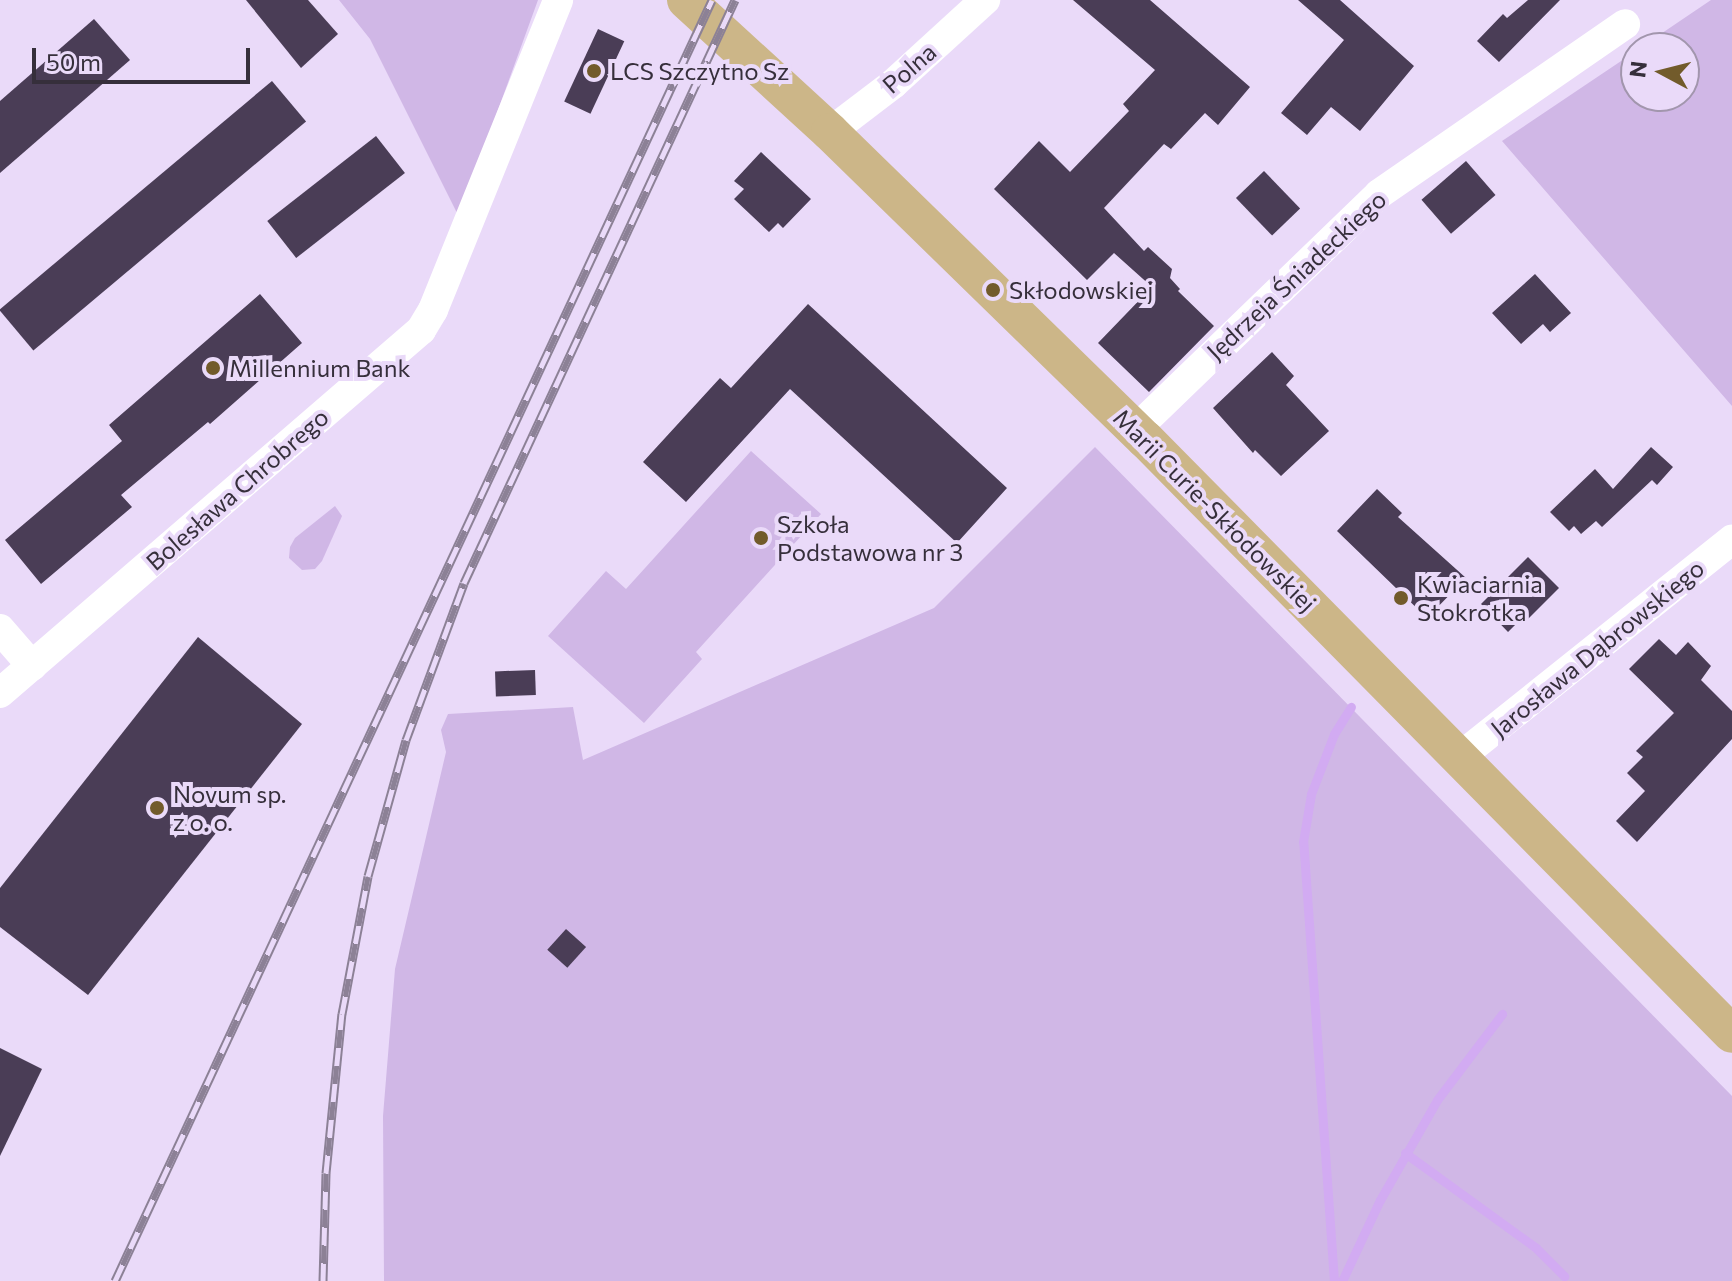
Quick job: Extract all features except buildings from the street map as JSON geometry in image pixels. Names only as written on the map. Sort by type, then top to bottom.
[{"type":"main road","name":"Marii Curie-Skłodowskiej","points":[[686,0],[830,132],[1135,430],[1461,756],[1732,1034]]},
{"type":"street","name":"Bolesława Chrobrego","points":[[0,693],[421,330],[433,310],[558,0]]},
{"type":"street","name":"Polna","points":[[830,132],[893,84],[985,0]]},
{"type":"street","name":"Jędrzeja Śniadeckiego","points":[[1135,430],[1369,202],[1625,24]]},
{"type":"street","name":"Jarosława Dąbrowskiego","points":[[1461,756],[1732,540]]},
{"type":"street","points":[[0,629],[32,666]]},
{"type":"shaded area","points":[[339,0],[538,0],[459,217],[370,39]]},
{"type":"shaded area","points":[[1711,0],[1732,0],[1732,406],[1502,141],[1620,62],[1620,112],[1700,112],[1700,32],[1664,32]]},
{"type":"shaded area","points":[[1095,447],[1732,1096],[1732,1281],[384,1281],[383,1116],[395,969],[446,752],[441,730],[448,714],[573,707],[583,760],[934,608]]},
{"type":"shaded area","points":[[751,451],[821,514],[696,652],[702,659],[644,723],[548,636],[606,571],[626,589]]},
{"type":"shaded area","points":[[335,506],[342,516],[322,561],[315,569],[302,570],[289,558],[290,547],[295,538]]},
{"type":"waterway","points":[[1334,1281],[1303,842],[1311,794],[1334,734],[1351,707]]},
{"type":"waterway","points":[[1342,1281],[1380,1200],[1437,1100],[1502,1014]]},
{"type":"waterway","points":[[1405,1153],[1536,1248],[1564,1276]]},
{"type":"railway","points":[[115,1281],[712,0]]},
{"type":"railway","points":[[323,1281],[326,1173],[342,1014],[368,876],[406,740],[464,583],[735,0]]},
{"type":"place","name":"LCS Szczytno Sz","points":[[594,71]]},
{"type":"place","name":"Skłodowskiej","points":[[993,290]]},
{"type":"place","name":"Millennium Bank","points":[[213,368]]},
{"type":"place","name":"Szkoła Podstawowa nr 3","points":[[761,538]]},
{"type":"place","name":"Kwiaciarnia Stokrotka","points":[[1401,598]]},
{"type":"place","name":"Novum sp. z o. o.","points":[[157,808]]}]
